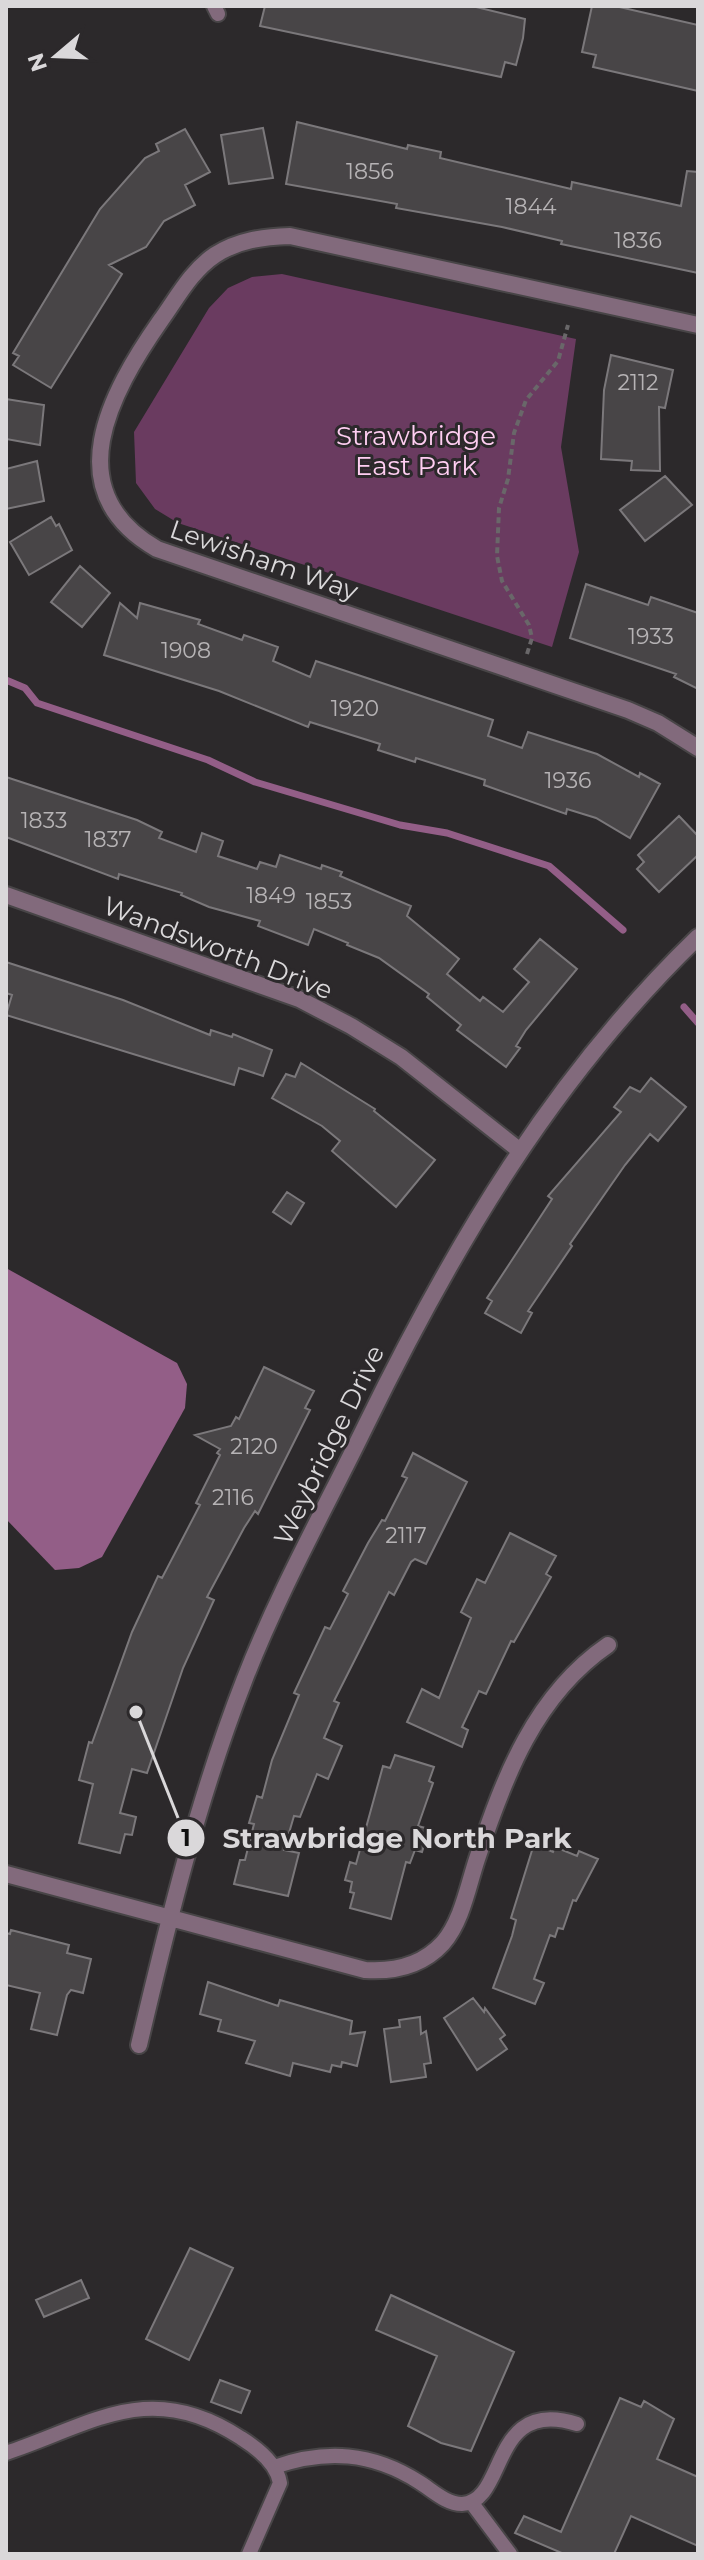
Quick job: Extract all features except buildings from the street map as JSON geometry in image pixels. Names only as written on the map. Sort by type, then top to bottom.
[{"type":"street","name":"Lewisham Way","points":[[698,325],[290,236],[264,237],[226,249],[195,273],[141,350],[100,439],[98,457],[101,485],[114,512],[136,538],[157,549],[628,710],[658,723],[698,748]]},
{"type":"street","name":"Wandsworth Drive","points":[[6,895],[299,999],[401,1057],[519,1150]]},
{"type":"street","name":"Weybridge Drive","points":[[139,2045],[170,1915],[244,1680],[414,1328],[459,1245],[519,1150],[598,1042],[698,937]]},
{"type":"street","points":[[6,1874],[170,1915],[365,1970],[390,1971],[426,1958],[443,1943],[456,1924],[495,1807],[544,1707],[563,1681],[608,1645]]},
{"type":"lane","points":[[6,2453],[101,2414],[127,2409],[160,2409],[199,2417],[226,2428],[250,2444],[274,2467],[280,2483],[249,2554]]},
{"type":"lane","points":[[274,2467],[301,2458],[353,2455],[402,2471],[451,2503],[471,2502],[488,2486],[513,2435],[529,2425],[547,2420],[577,2424]]},
{"type":"lane","points":[[471,2502],[510,2554]]},
{"type":"path","points":[[527,654],[532,638],[529,625],[502,581],[497,556],[499,508],[508,479],[514,433],[526,400],[558,361],[568,325]]},
{"type":"green space","name":"Strawbridge East Park","points":[[282,274],[576,339],[561,447],[579,552],[552,647],[178,523],[155,509],[136,483],[134,432],[209,308],[228,288],[252,277]]},
{"type":"shaded area","points":[[6,1268],[177,1363],[187,1384],[185,1408],[102,1557],[79,1568],[55,1570],[6,1519]]},
{"type":"waterway","points":[[6,680],[25,688],[37,703],[208,760],[255,782],[400,825],[447,833],[549,866],[623,930]]},
{"type":"waterway","points":[[684,1007],[698,1023]]},
{"type":"place","name":"Strawbridge North Park","points":[[136,1712]]}]
